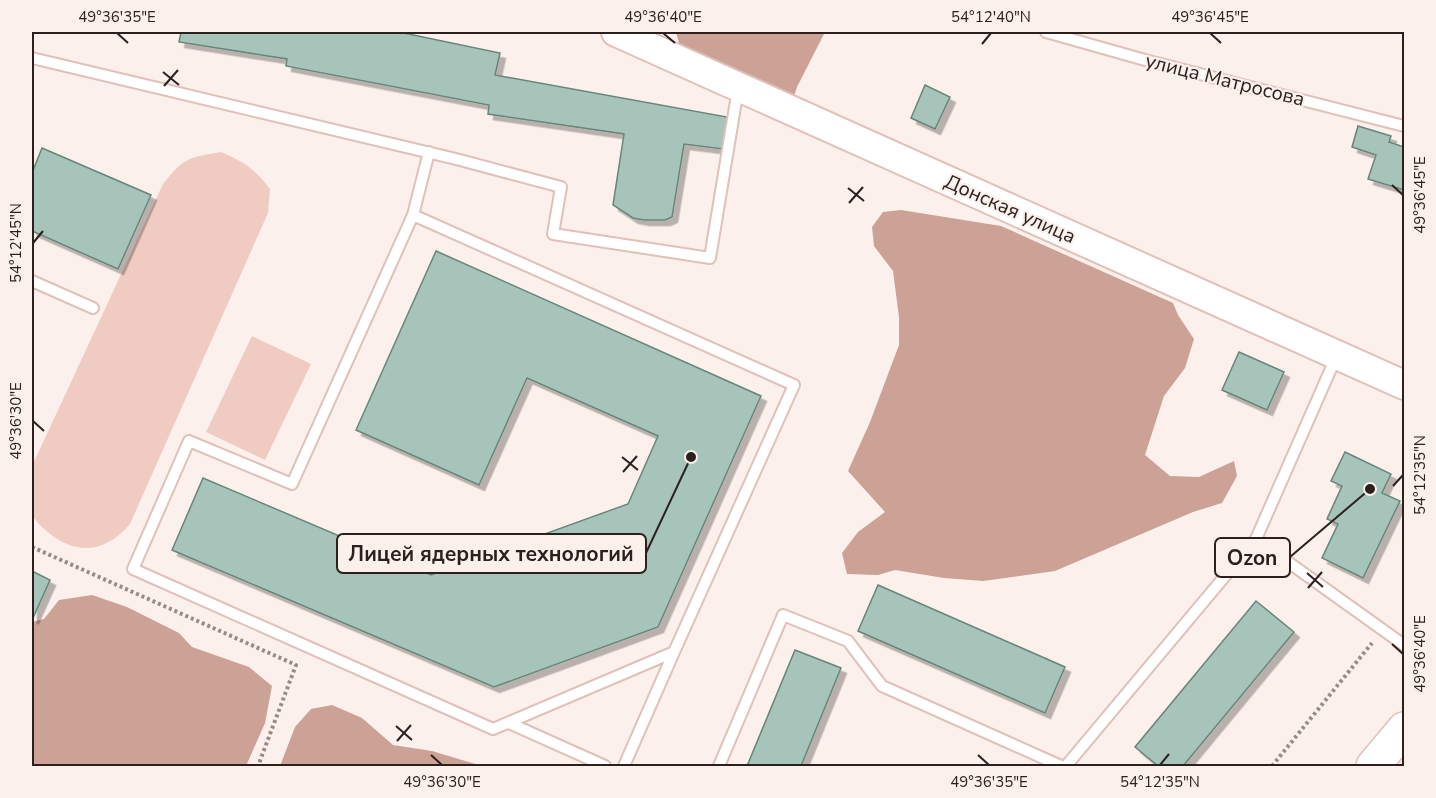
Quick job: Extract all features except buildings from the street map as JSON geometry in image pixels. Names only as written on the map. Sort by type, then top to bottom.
[{"type":"highway","points":[[1373,766],[1404,729]]},
{"type":"street","name":"Донская улица","points":[[616,32],[1404,386]]},
{"type":"lane","name":"улица Матросова","points":[[1046,32],[1145,60],[1404,126]]},
{"type":"lane","points":[[32,58],[429,152],[561,186],[553,234],[710,258],[738,86]]},
{"type":"lane","points":[[429,152],[413,215],[292,484],[189,441],[133,569],[493,729],[674,652]]},
{"type":"lane","points":[[413,215],[794,385],[624,766]]},
{"type":"lane","points":[[32,280],[93,308]]},
{"type":"lane","points":[[1066,766],[1256,539],[1337,355]]},
{"type":"lane","points":[[1256,539],[1404,645]]},
{"type":"lane","points":[[719,766],[783,615],[848,641],[882,686],[1061,766]]},
{"type":"lane","points":[[509,723],[605,766]]},
{"type":"path","points":[[32,547],[296,665],[258,766]]},
{"type":"path","points":[[1272,766],[1383,630]]},
{"type":"shaded area","points":[[676,32],[825,32],[794,96],[781,100],[680,47]]},
{"type":"shaded area","points":[[221,152],[248,166],[270,189],[268,213],[130,524],[112,540],[102,545],[92,548],[71,546],[49,533],[34,518],[30,495],[32,466],[163,184],[177,168],[188,160]]},
{"type":"shaded area","points":[[901,210],[1001,226],[1173,303],[1194,339],[1185,368],[1164,396],[1145,455],[1170,476],[1199,477],[1234,461],[1237,476],[1222,503],[1193,512],[1055,571],[983,581],[944,578],[895,570],[878,575],[847,574],[842,553],[858,532],[885,512],[848,471],[870,422],[899,345],[899,317],[893,271],[874,246],[872,227],[883,212]]},
{"type":"shaded area","points":[[252,336],[311,364],[265,460],[206,432]]},
{"type":"shaded area","points":[[92,595],[127,607],[179,633],[192,647],[249,667],[272,686],[265,723],[246,766],[32,766],[32,622],[44,619],[59,600]]},
{"type":"shaded area","points":[[332,705],[362,718],[393,745],[432,751],[482,766],[280,766],[295,727],[311,709]]},
{"type":"place","name":"Лицей ядерных технологий","points":[[691,457]]},
{"type":"place","name":"Ozon","points":[[1370,489]]}]
